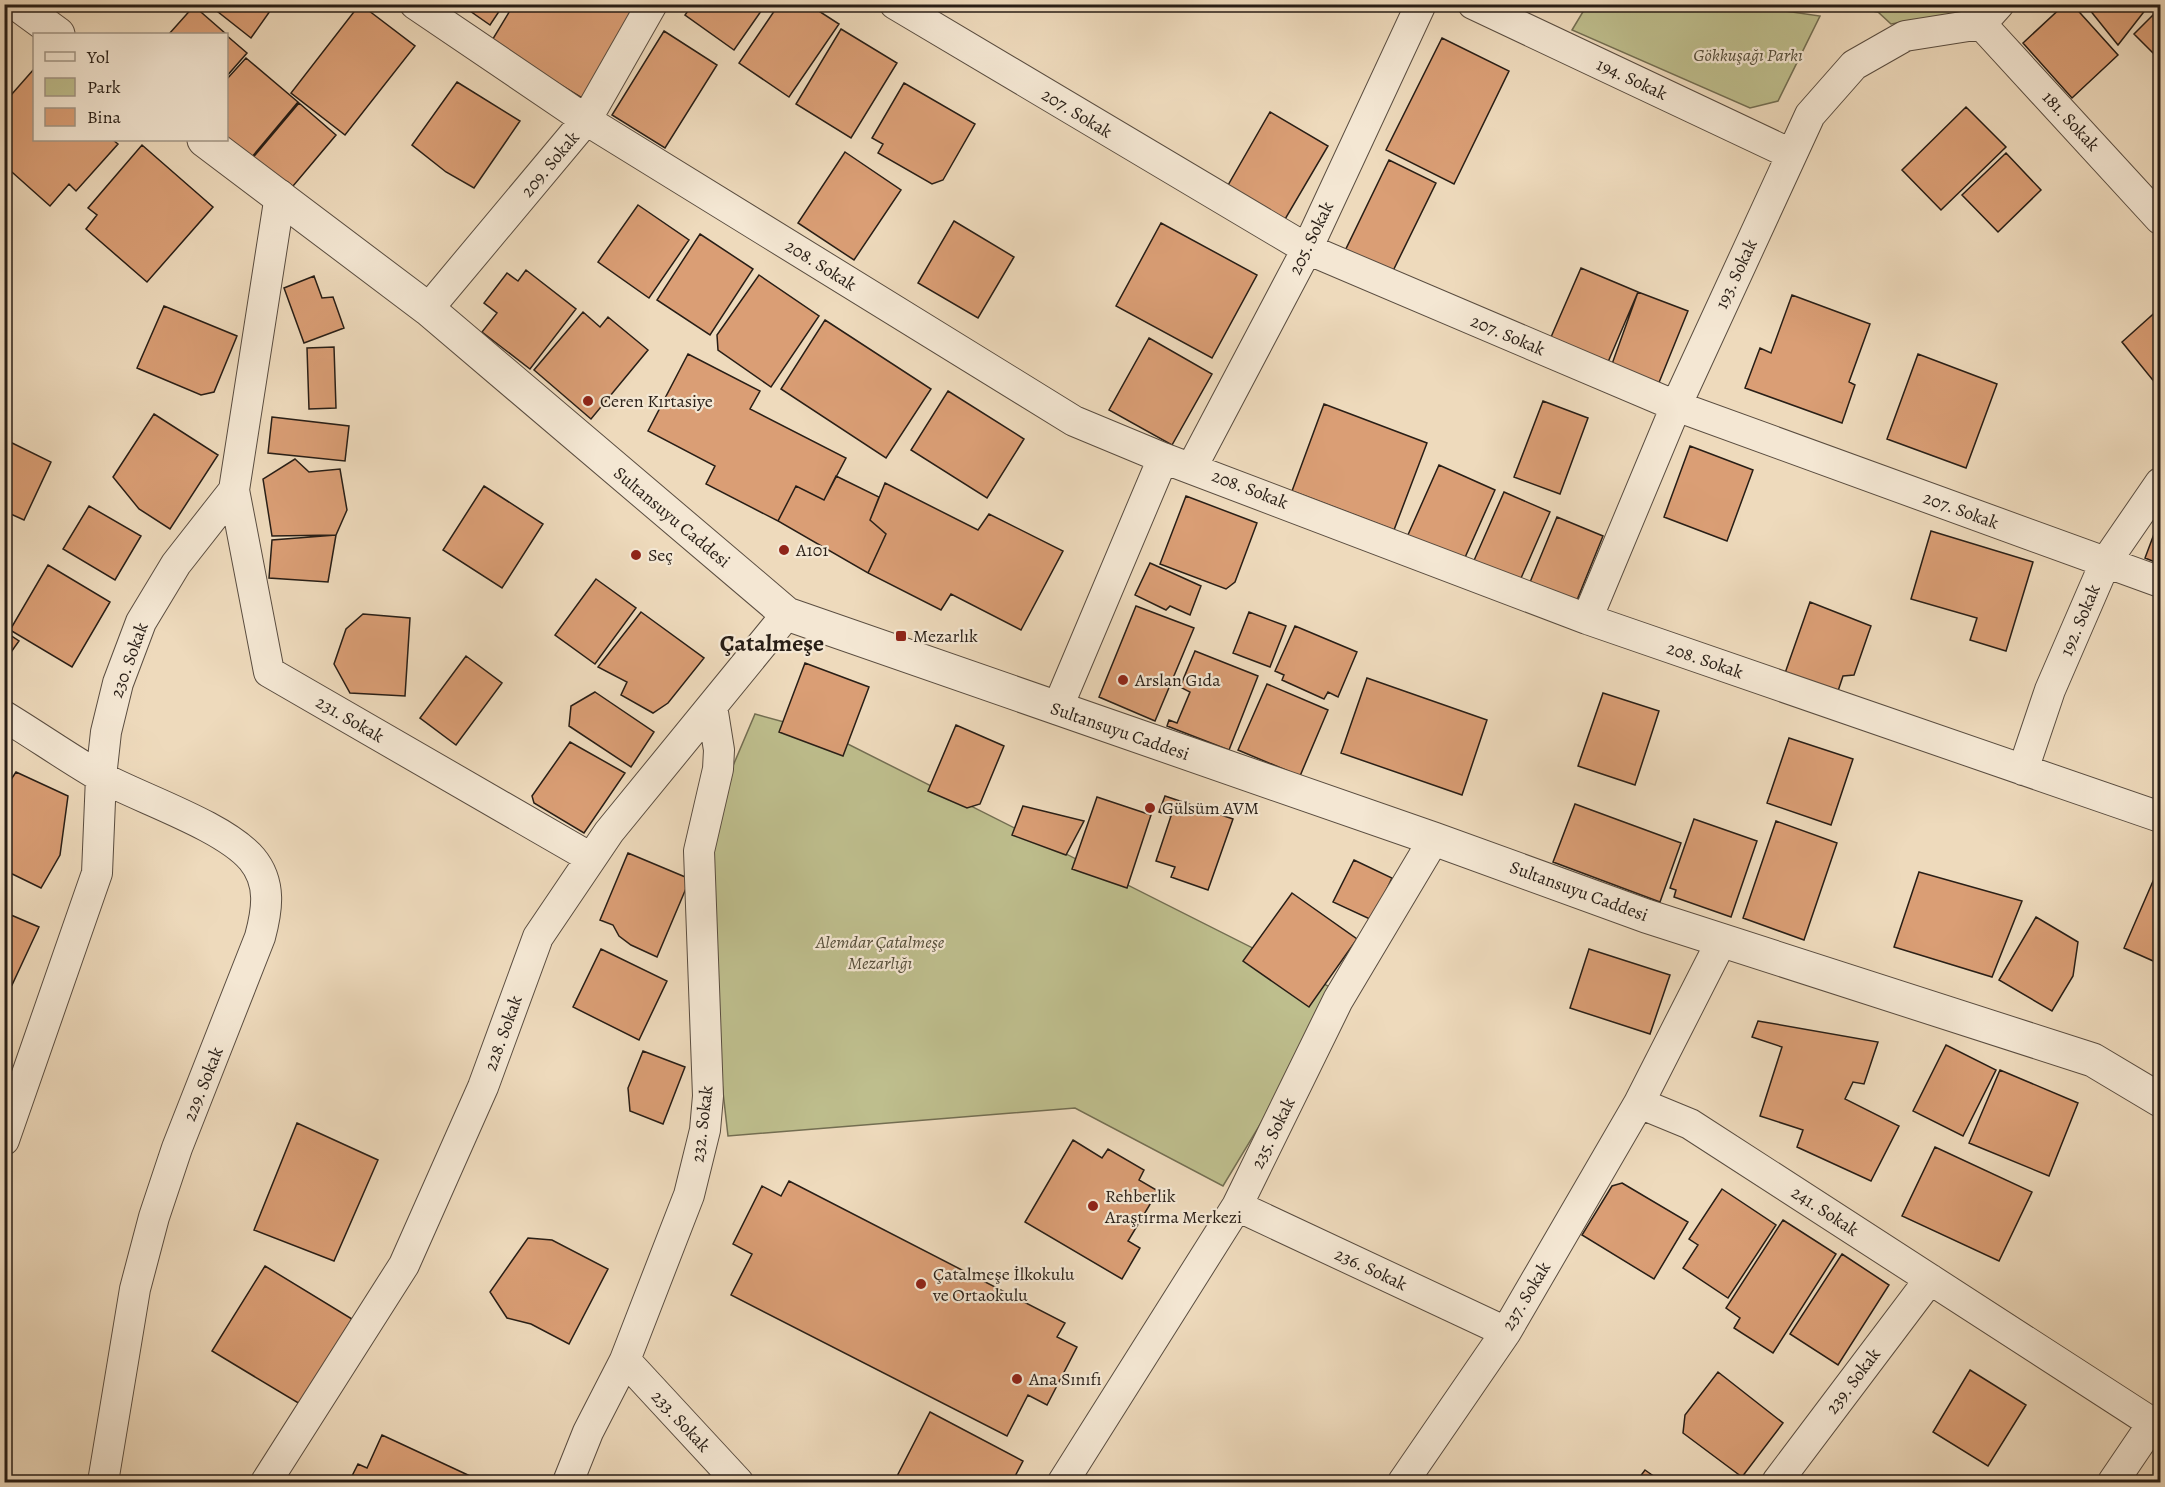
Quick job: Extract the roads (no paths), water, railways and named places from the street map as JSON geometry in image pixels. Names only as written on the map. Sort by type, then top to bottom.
[{"type":"street","points":[[17,4],[57,33]]},
{"type":"street","name":"208. Sokak","points":[[415,4],[586,120],[1074,421],[1164,458],[1587,619],[2160,817]]},
{"type":"street","name":"209. Sokak","points":[[428,309],[586,120],[652,4]]},
{"type":"street","name":"207. Sokak","points":[[895,4],[1307,249],[1676,406],[2160,582]]},
{"type":"street","name":"205. Sokak","points":[[1192,467],[1307,249],[1421,4]]},
{"type":"street","name":"194. Sokak","points":[[1473,4],[1791,154]]},
{"type":"street","name":"193. Sokak","points":[[1587,619],[1676,406],[1810,116],[1854,65],[1905,36],[1990,14]]},
{"type":"street","name":"181. Sokak","points":[[1990,14],[2160,219]]},
{"type":"street","name":"Sultansuyu Caddesi","points":[[205,141],[280,195],[428,309],[787,614],[1434,839],[1646,916],[2093,1060],[2160,1100]]},
{"type":"street","name":"230. Sokak","points":[[4,1140],[97,873],[101,777],[106,732],[118,683],[141,622],[176,564],[234,490],[280,195]]},
{"type":"street","points":[[1057,709],[1164,458]]},
{"type":"street","name":"192. Sokak","points":[[2023,770],[2050,690],[2105,563],[2160,483]]},
{"type":"street","name":"231. Sokak","points":[[234,490],[269,672],[591,858]]},
{"type":"street","name":"228. Sokak","points":[[266,1482],[404,1265],[483,1088],[538,937],[609,832],[787,614]]},
{"type":"street","name":"232. Sokak","points":[[568,1482],[588,1432],[625,1360],[689,1195],[705,1130],[708,1096],[699,851],[718,769],[719,750],[712,706]]},
{"type":"street","name":"229. Sokak","points":[[4,716],[101,777],[234,842],[254,861],[265,883],[267,908],[260,937],[177,1148],[154,1217],[135,1289],[103,1482]]},
{"type":"street","name":"235. Sokak","points":[[1063,1482],[1237,1206],[1338,1000],[1434,839]]},
{"type":"street","points":[[1639,1103],[1722,940]]},
{"type":"street","name":"241. Sokak","points":[[1639,1103],[1690,1124],[2157,1425]]},
{"type":"street","name":"237. Sokak","points":[[1403,1482],[1506,1332],[1639,1103]]},
{"type":"street","name":"236. Sokak","points":[[1237,1206],[1506,1332]]},
{"type":"street","name":"239. Sokak","points":[[1777,1482],[1930,1279]]},
{"type":"street","name":"233. Sokak","points":[[625,1360],[738,1482]]},
{"type":"street","points":[[2113,1482],[2157,1425]]},
{"type":"place","name":"Ceren Kırtasiye","points":[[588,401]]},
{"type":"place","name":"A101","points":[[784,550]]},
{"type":"place","name":"Seç","points":[[636,555]]},
{"type":"place","name":"Mezarlık","points":[[901,636]]},
{"type":"place","name":"Arslan Gıda","points":[[1123,680]]},
{"type":"place","name":"Gülsüm AVM","points":[[1150,808]]},
{"type":"place","name":"Rehberlik Araştırma Merkezi","points":[[1093,1206]]},
{"type":"place","name":"Çatalmeşe İlkokulu ve Ortaokulu","points":[[921,1284]]},
{"type":"place","name":"Ana Sınıfı","points":[[1017,1379]]},
{"type":"district","name":"Çatalmeşe","points":[[772,643]]},
{"type":"park label","name":"Gökkuşağı Parkı","points":[[1748,55]]},
{"type":"park label","name":"Alemdar Çatalmeşe Mezarlığı","points":[[880,952]]}]
